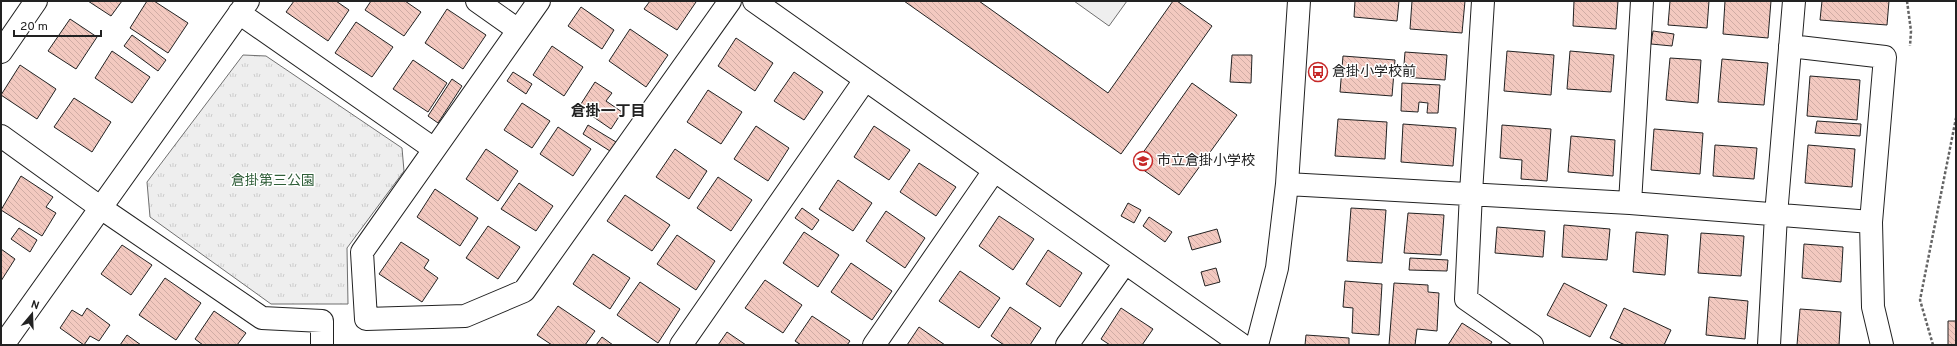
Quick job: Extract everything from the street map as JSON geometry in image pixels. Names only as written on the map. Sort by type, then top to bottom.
[{"type":"street","points":[[1,52],[36,1]]},
{"type":"street","points":[[477,1],[518,30]]},
{"type":"street","points":[[538,1],[362,252],[366,319],[465,316],[524,291],[730,1]]},
{"type":"street","points":[[754,1],[1242,345]]},
{"type":"street","points":[[1257,345],[1277,268],[1287,184],[1299,1]]},
{"type":"street","points":[[1483,1],[1470,194],[1466,299],[1532,345]]},
{"type":"street","points":[[1630,203],[1642,1]]},
{"type":"street","points":[[1768,345],[1776,215],[1794,1]]},
{"type":"street","points":[[6,344],[244,7],[434,149]]},
{"type":"street","points":[[1790,46],[1885,57],[1871,222],[1873,308],[1882,345]]},
{"type":"street","points":[[681,345],[866,80]]},
{"type":"street","points":[[1,136],[101,208],[262,318],[322,321],[322,345]]},
{"type":"street","points":[[874,345],[994,171]]},
{"type":"street","points":[[1287,184],[1630,203],[1871,222]]},
{"type":"street","points":[[1067,345],[1125,263]]},
{"type":"path","points":[[1934,345],[1920,300],[1956,118]]},
{"type":"green space","points":[[1074,1],[1127,1],[1109,26]]},
{"type":"green space","name":"倉掛第三公園","points":[[243,55],[266,56],[402,148],[404,171],[347,248],[348,304],[271,304],[150,217],[147,182]]},
{"type":"building","points":[[88,1],[122,1],[111,16]]},
{"type":"building","points":[[147,1],[154,1],[188,23],[168,53],[130,28]]},
{"type":"building","points":[[294,1],[336,1],[349,10],[328,41],[286,12]]},
{"type":"building","points":[[371,1],[405,1],[421,12],[404,36],[365,10]]},
{"type":"building","points":[[650,1],[696,2],[677,30],[644,9]]},
{"type":"building","points":[[904,1],[979,1],[1108,93],[1173,1],[1177,1],[1212,26],[1121,154]]},
{"type":"building","points":[[1355,1],[1399,1],[1397,21],[1354,17]]},
{"type":"building","points":[[1412,1],[1465,1],[1462,33],[1410,29]]},
{"type":"building","points":[[1574,1],[1618,1],[1616,29],[1573,26]]},
{"type":"building","points":[[1670,1],[1709,1],[1707,28],[1668,25]]},
{"type":"building","points":[[1725,1],[1771,1],[1768,38],[1723,34]]},
{"type":"building","points":[[1822,1],[1889,1],[1887,25],[1820,20]]},
{"type":"building","points":[[581,7],[614,30],[602,49],[568,26]]},
{"type":"building","points":[[447,9],[486,35],[463,69],[425,43]]},
{"type":"building","points":[[70,19],[97,37],[76,69],[48,51]]},
{"type":"building","points":[[356,22],[393,47],[372,77],[335,53]]},
{"type":"building","points":[[630,29],[668,55],[646,87],[609,61]]},
{"type":"building","points":[[1653,31],[1674,34],[1672,46],[1651,44]]},
{"type":"building","points":[[132,35],[166,60],[158,71],[124,46]]},
{"type":"building","points":[[736,38],[773,63],[755,91],[718,66]]},
{"type":"building","points":[[552,46],[583,67],[564,96],[533,75]]},
{"type":"building","points":[[112,51],[150,77],[132,103],[95,78]]},
{"type":"building","points":[[1507,51],[1554,55],[1551,95],[1504,91]]},
{"type":"building","points":[[1570,51],[1614,55],[1611,92],[1567,89]]},
{"type":"building","points":[[1405,52],[1447,55],[1445,80],[1403,77]]},
{"type":"building","points":[[1232,55],[1252,55],[1251,83],[1230,82]]},
{"type":"building","points":[[1343,56],[1395,60],[1392,96],[1340,92]]},
{"type":"building","points":[[1670,58],[1701,60],[1698,103],[1666,100]]},
{"type":"building","points":[[1722,59],[1768,63],[1764,105],[1718,102]]},
{"type":"building","points":[[413,60],[447,83],[428,112],[393,89]]},
{"type":"building","points":[[20,65],[56,89],[37,119],[1,95]]},
{"type":"building","points":[[513,72],[532,84],[526,94],[507,81]]},
{"type":"building","points":[[794,72],[823,92],[804,120],[774,101]]},
{"type":"building","points":[[1810,76],[1860,80],[1857,120],[1807,116]]},
{"type":"building","points":[[452,79],[462,86],[438,123],[428,116]]},
{"type":"building","points":[[595,82],[612,93],[606,101],[622,112],[611,129],[579,107]]},
{"type":"building","points":[[1192,83],[1237,115],[1179,195],[1135,164]]},
{"type":"building","points":[[1402,83],[1440,85],[1438,113],[1427,113],[1428,103],[1419,102],[1418,112],[1401,111]]},
{"type":"building","points":[[708,90],[742,112],[721,144],[687,122]]},
{"type":"building","points":[[74,98],[111,122],[92,152],[54,127]]},
{"type":"building","points":[[522,103],[550,121],[532,148],[504,130]]},
{"type":"building","points":[[1338,119],[1387,122],[1385,159],[1335,156]]},
{"type":"building","points":[[1817,121],[1861,124],[1860,136],[1815,133]]},
{"type":"building","points":[[1403,124],[1456,128],[1453,166],[1401,162]]},
{"type":"building","points":[[588,125],[616,142],[610,151],[583,134]]},
{"type":"building","points":[[1502,125],[1551,129],[1547,181],[1521,179],[1522,160],[1500,158]]},
{"type":"building","points":[[756,126],[789,148],[768,181],[734,159]]},
{"type":"building","points":[[874,126],[910,150],[889,180],[854,157]]},
{"type":"building","points":[[558,127],[591,149],[573,176],[540,154]]},
{"type":"building","points":[[1654,129],[1703,133],[1700,174],[1651,170]]},
{"type":"building","points":[[1571,136],[1615,140],[1613,176],[1568,172]]},
{"type":"building","points":[[1715,145],[1757,148],[1754,179],[1713,176]]},
{"type":"building","points":[[1808,145],[1855,149],[1852,187],[1805,183]]},
{"type":"building","points":[[486,149],[518,171],[498,201],[466,179]]},
{"type":"building","points":[[675,149],[707,171],[689,199],[656,177]]},
{"type":"building","points":[[919,163],[956,187],[936,216],[900,192]]},
{"type":"building","points":[[21,176],[53,197],[46,207],[56,213],[42,236],[1,210]]},
{"type":"building","points":[[718,177],[752,200],[731,231],[697,208]]},
{"type":"building","points":[[838,180],[872,203],[853,231],[819,209]]},
{"type":"building","points":[[519,183],[553,206],[536,231],[501,209]]},
{"type":"building","points":[[435,189],[478,218],[460,246],[417,217]]},
{"type":"building","points":[[625,195],[670,225],[652,251],[607,221]]},
{"type":"building","points":[[1128,203],[1141,210],[1134,223],[1121,216]]},
{"type":"building","points":[[802,208],[819,220],[812,230],[795,218]]},
{"type":"building","points":[[1351,208],[1386,210],[1382,263],[1347,261]]},
{"type":"building","points":[[886,211],[925,238],[905,268],[866,241]]},
{"type":"building","points":[[1408,213],[1444,215],[1441,255],[1404,253]]},
{"type":"building","points":[[999,216],[1034,239],[1013,270],[979,246]]},
{"type":"building","points":[[1149,217],[1172,232],[1165,242],[1143,226]]},
{"type":"building","points":[[1564,225],[1610,229],[1607,260],[1562,257]]},
{"type":"building","points":[[488,226],[520,247],[498,279],[466,258]]},
{"type":"building","points":[[1497,227],[1545,231],[1543,257],[1495,253]]},
{"type":"building","points":[[19,228],[37,240],[30,252],[11,239]]},
{"type":"building","points":[[1217,229],[1221,242],[1192,250],[1188,237]]},
{"type":"building","points":[[804,232],[839,255],[818,287],[783,263]]},
{"type":"building","points":[[1636,232],[1668,235],[1665,275],[1633,272]]},
{"type":"building","points":[[1701,233],[1744,236],[1741,276],[1698,273]]},
{"type":"building","points":[[677,235],[715,261],[696,290],[657,264]]},
{"type":"building","points":[[401,242],[429,260],[424,268],[438,278],[422,302],[379,274]]},
{"type":"building","points":[[1804,244],[1843,247],[1841,282],[1802,278]]},
{"type":"building","points":[[122,245],[152,265],[131,295],[101,274]]},
{"type":"building","points":[[1,249],[15,259],[1,281]]},
{"type":"building","points":[[1048,250],[1082,273],[1060,307],[1026,284]]},
{"type":"building","points":[[593,254],[630,278],[610,309],[573,284]]},
{"type":"building","points":[[1410,258],[1448,260],[1447,271],[1409,270]]},
{"type":"building","points":[[851,263],[892,291],[872,320],[831,292]]},
{"type":"building","points":[[1216,268],[1220,282],[1205,286],[1201,272]]},
{"type":"building","points":[[960,271],[1000,298],[979,328],[939,301]]},
{"type":"building","points":[[165,278],[201,303],[176,340],[139,315]]},
{"type":"building","points":[[765,280],[802,305],[783,333],[745,308]]},
{"type":"building","points":[[1345,281],[1382,284],[1379,335],[1352,333],[1353,308],[1343,307]]},
{"type":"building","points":[[640,282],[680,309],[658,343],[617,315]]},
{"type":"building","points":[[1394,283],[1428,285],[1428,292],[1439,293],[1437,331],[1417,329],[1415,345],[1389,345]]},
{"type":"building","points":[[1564,283],[1607,305],[1590,337],[1547,315]]},
{"type":"building","points":[[1709,297],[1748,301],[1745,339],[1706,335]]},
{"type":"building","points":[[558,306],[595,331],[585,345],[552,345],[537,335]]},
{"type":"building","points":[[1010,307],[1041,328],[1030,345],[1004,345],[991,336]]},
{"type":"building","points":[[87,308],[110,325],[99,341],[90,336],[84,345],[60,328],[72,310],[82,316]]},
{"type":"building","points":[[1121,308],[1153,329],[1142,345],[1110,345],[1101,339]]},
{"type":"building","points":[[1624,308],[1671,330],[1664,345],[1625,345],[1610,338]]},
{"type":"building","points":[[1800,309],[1841,312],[1839,345],[1797,345]]},
{"type":"building","points":[[214,311],[246,333],[237,345],[203,345],[195,339]]},
{"type":"building","points":[[812,316],[850,341],[847,345],[801,345],[795,341]]},
{"type":"building","points":[[1948,321],[1956,321],[1956,345],[1948,345]]},
{"type":"building","points":[[1462,323],[1492,342],[1490,345],[1448,345]]},
{"type":"building","points":[[919,327],[945,345],[907,345]]},
{"type":"building","points":[[727,332],[746,345],[718,345]]},
{"type":"building","points":[[127,335],[141,345],[120,345]]},
{"type":"building","points":[[1306,335],[1349,338],[1349,345],[1305,345]]},
{"type":"building","points":[[602,337],[613,345],[596,345]]},
{"type":"place","name":"倉掛小学校前","points":[[1318,72]]},
{"type":"place","name":"市立倉掛小学校","points":[[1143,161]]},
{"type":"district","name":"倉掛一丁目","points":[[608,112]]}]
